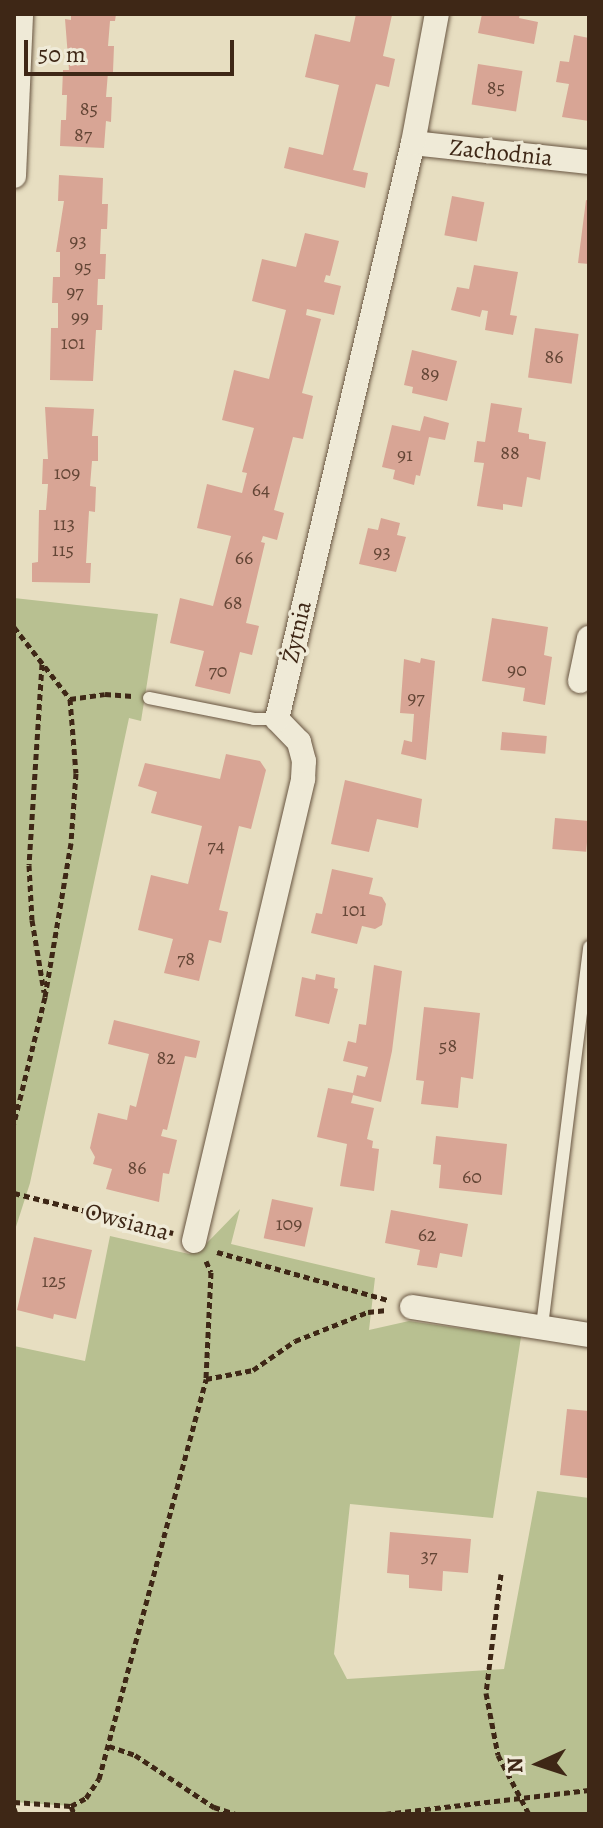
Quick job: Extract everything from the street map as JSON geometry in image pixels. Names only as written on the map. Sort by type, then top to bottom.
[{"type":"street","points":[[14,176],[21,14]]},
{"type":"street","name":"Żytnia","points":[[277,719],[413,143],[437,14]]},
{"type":"street","name":"Zachodnia","points":[[413,143],[589,162]]},
{"type":"street","points":[[580,681],[589,638]]},
{"type":"street","points":[[194,1241],[303,779],[304,761],[299,742],[277,719]]},
{"type":"street","points":[[412,1307],[589,1335]]},
{"type":"lane","points":[[149,698],[254,719],[277,719]]},
{"type":"lane","points":[[542,1326],[589,947]]},
{"type":"path","points":[[14,627],[70,699],[76,773],[71,843],[45,997],[14,1123]]},
{"type":"path","points":[[42,663],[29,865],[32,920],[45,997]]},
{"type":"path","points":[[70,699],[105,694],[149,698]]},
{"type":"path","name":"Owsiana","points":[[14,1193],[169,1231],[194,1241],[211,1272],[206,1379],[99,1779],[86,1798],[71,1806]]},
{"type":"path","points":[[194,1241],[243,1261],[412,1307]]},
{"type":"path","points":[[206,1379],[253,1370],[295,1341],[368,1312],[412,1307]]},
{"type":"path","points":[[501,1574],[486,1693],[498,1755],[529,1814]]},
{"type":"path","points":[[109,1746],[135,1755],[214,1807],[236,1814]]},
{"type":"path","points":[[385,1814],[589,1790]]},
{"type":"path","points":[[14,1802],[71,1806],[74,1814]]},
{"type":"path","points":[[14,1808],[16,1814]]},
{"type":"green space","points":[[14,598],[158,614],[141,721],[129,718],[30,1183],[14,1233]]},
{"type":"green space","points":[[240,1209],[231,1244],[375,1278],[369,1330],[409,1321],[521,1337],[493,1518],[350,1504],[334,1654],[347,1679],[504,1669],[537,1491],[589,1498],[589,1814],[74,1814],[71,1806],[14,1802],[14,1346],[85,1361],[110,1236],[189,1254],[204,1246]]},
{"type":"building","points":[[71,14],[116,14],[115,21],[110,21],[108,46],[114,46],[113,72],[108,72],[106,97],[112,97],[111,122],[106,121],[104,148],[60,146],[61,120],[66,120],[67,95],[62,95],[63,70],[69,70],[65,19],[71,20]]},
{"type":"building","points":[[356,14],[392,15],[383,56],[395,59],[389,87],[376,84],[353,170],[368,173],[365,188],[284,168],[289,147],[323,155],[339,85],[305,77],[315,34],[350,42]]},
{"type":"building","points":[[482,14],[520,14],[519,18],[538,22],[534,44],[478,33]]},
{"type":"building","points":[[574,35],[589,38],[589,121],[562,117],[569,84],[556,82],[560,61],[569,62]]},
{"type":"building","points":[[478,64],[522,71],[516,112],[472,104]]},
{"type":"building","points":[[59,175],[103,178],[102,204],[108,204],[107,229],[101,229],[100,254],[106,254],[105,279],[98,279],[97,305],[103,305],[102,330],[96,330],[93,381],[50,380],[51,328],[58,328],[58,303],[52,303],[53,277],[60,277],[60,252],[56,252],[64,201],[58,201]]},
{"type":"building","points":[[452,196],[484,202],[477,242],[444,235]]},
{"type":"building","points":[[586,200],[589,201],[589,264],[578,263]]},
{"type":"building","points":[[305,233],[339,241],[330,276],[326,275],[324,282],[341,286],[334,315],[307,309],[306,315],[321,319],[302,393],[313,396],[303,439],[293,437],[274,510],[284,513],[277,540],[263,536],[261,542],[265,543],[246,623],[259,626],[252,655],[240,652],[230,694],[195,686],[204,651],[170,643],[180,598],[213,606],[231,536],[197,528],[207,484],[242,493],[247,473],[242,472],[254,428],[222,420],[234,370],[269,379],[286,310],[252,301],[262,259],[296,267]]},
{"type":"building","points":[[474,265],[518,272],[510,315],[517,316],[513,335],[485,330],[488,311],[482,310],[480,317],[451,310],[457,287],[469,289]]},
{"type":"building","points":[[535,328],[579,334],[572,384],[528,378]]},
{"type":"building","points":[[412,350],[457,361],[447,401],[412,393],[413,387],[404,385]]},
{"type":"building","points":[[491,403],[522,408],[518,432],[529,434],[529,439],[546,442],[540,480],[527,477],[522,507],[503,504],[503,510],[477,506],[484,463],[474,462],[477,441],[485,442]]},
{"type":"building","points":[[45,407],[94,409],[92,436],[98,436],[98,461],[92,461],[90,486],[96,487],[95,512],[89,511],[86,563],[91,563],[90,583],[32,582],[32,563],[38,562],[39,510],[46,510],[48,484],[42,484],[43,459],[48,459]]},
{"type":"building","points":[[424,416],[449,423],[445,440],[429,437],[420,476],[416,475],[414,485],[393,479],[395,470],[382,467],[392,425],[420,431]]},
{"type":"building","points":[[381,518],[400,523],[397,535],[406,537],[396,572],[359,564],[368,528],[378,530]]},
{"type":"building","points":[[492,618],[548,627],[544,655],[552,657],[545,705],[523,701],[525,688],[482,681]]},
{"type":"building","points":[[421,658],[435,661],[426,760],[401,754],[404,740],[412,742],[414,714],[400,713],[404,659],[420,663]]},
{"type":"building","points":[[502,732],[547,736],[545,754],[500,750]]},
{"type":"building","points":[[226,754],[260,761],[266,770],[251,829],[239,826],[219,910],[228,912],[221,943],[209,940],[199,981],[164,973],[173,939],[138,930],[151,875],[188,884],[202,826],[151,813],[157,792],[138,786],[145,763],[220,779]]},
{"type":"building","points":[[345,780],[422,799],[418,828],[377,819],[369,852],[331,844]]},
{"type":"building","points":[[555,818],[589,821],[586,852],[552,849]]},
{"type":"building","points":[[332,869],[373,878],[369,894],[382,897],[386,904],[382,925],[375,929],[362,926],[357,944],[311,933],[316,913],[322,914]]},
{"type":"building","points":[[374,965],[402,971],[392,1051],[381,1102],[353,1095],[351,1103],[374,1108],[367,1139],[373,1141],[372,1148],[379,1149],[374,1191],[340,1186],[347,1144],[317,1137],[328,1088],[353,1093],[357,1075],[365,1077],[368,1067],[343,1061],[348,1041],[356,1043],[359,1024],[366,1025]]},
{"type":"building","points":[[316,974],[335,978],[334,988],[338,989],[329,1024],[295,1016],[302,977],[315,980]]},
{"type":"building","points":[[424,1007],[480,1013],[473,1079],[461,1077],[458,1108],[421,1104],[424,1081],[416,1080]]},
{"type":"building","points":[[114,1020],[200,1041],[196,1058],[185,1056],[167,1130],[163,1129],[161,1136],[177,1140],[169,1174],[163,1173],[159,1202],[106,1189],[112,1169],[93,1164],[95,1157],[90,1148],[98,1113],[127,1120],[130,1105],[136,1107],[149,1054],[108,1044]]},
{"type":"building","points":[[436,1136],[507,1144],[502,1195],[439,1188],[441,1165],[433,1164]]},
{"type":"building","points":[[272,1199],[313,1208],[305,1247],[264,1238]]},
{"type":"building","points":[[391,1210],[468,1224],[462,1257],[440,1253],[437,1268],[417,1265],[420,1250],[385,1243]]},
{"type":"building","points":[[34,1237],[92,1250],[76,1319],[54,1314],[53,1319],[17,1310]]},
{"type":"building","points":[[567,1409],[589,1411],[587,1478],[560,1475]]},
{"type":"building","points":[[390,1532],[471,1539],[468,1573],[443,1571],[442,1591],[409,1588],[409,1575],[387,1573]]}]
